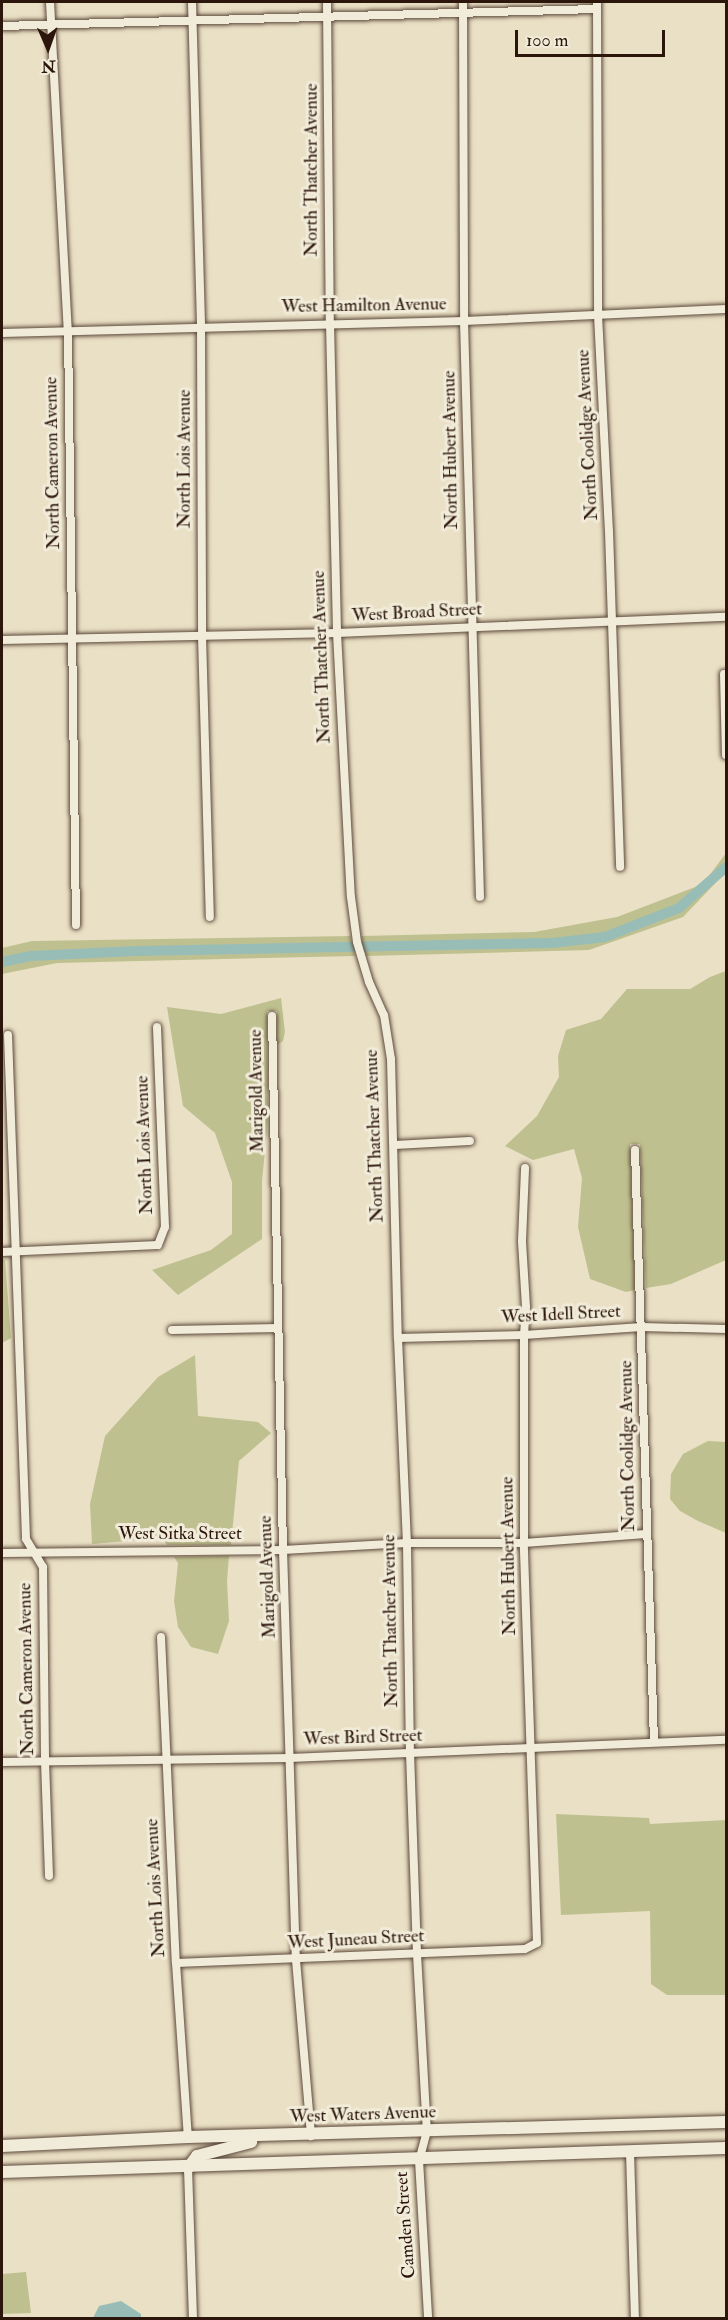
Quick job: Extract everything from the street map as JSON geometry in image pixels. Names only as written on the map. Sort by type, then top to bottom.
[{"type":"main road","name":"West Waters Avenue","points":[[2,2146],[188,2138],[726,2122]]},
{"type":"main road","points":[[188,2168],[197,2156],[281,2136]]},
{"type":"main road","points":[[2,2172],[188,2168],[726,2148]]},
{"type":"street","name":"North Cameron Avenue","points":[[50,2],[68,330],[76,925]]},
{"type":"street","name":"North Lois Avenue","points":[[192,2],[201,327],[202,636],[210,917]]},
{"type":"street","name":"North Thatcher Avenue","points":[[327,2],[330,323],[337,633],[351,897],[357,942],[362,961],[384,1015],[392,1059],[398,1338],[407,1543],[410,1753],[417,1954],[427,2132]]},
{"type":"street","points":[[2,26],[328,16],[463,6],[597,5]]},
{"type":"street","name":"North Coolidge Avenue","points":[[597,5],[598,315],[612,621],[620,867]]},
{"type":"street","name":"North Hubert Avenue","points":[[463,6],[464,321],[480,897]]},
{"type":"street","name":"West Hamilton Avenue","points":[[2,333],[464,321],[726,309]]},
{"type":"street","name":"West Broad Street","points":[[2,640],[337,633],[726,617]]},
{"type":"street","points":[[724,674],[726,755]]},
{"type":"street","name":"Marigold Avenue","points":[[272,1016],[283,1550],[296,1960],[311,2136]]},
{"type":"street","name":"North Lois Avenue","points":[[15,1251],[158,1245],[165,1227],[157,1027]]},
{"type":"street","name":"North Cameron Avenue","points":[[8,1035],[26,1539],[42,1568],[45,1761],[50,1876]]},
{"type":"street","points":[[394,1145],[470,1141]]},
{"type":"street","name":"North Coolidge Avenue","points":[[635,1149],[654,1741]]},
{"type":"street","name":"North Hubert Avenue","points":[[525,1168],[522,1241],[526,1307],[524,1543],[537,1943]]},
{"type":"street","points":[[2,1252],[15,1251]]},
{"type":"street","points":[[172,1330],[278,1328]]},
{"type":"street","name":"West Idell Street","points":[[398,1338],[524,1335],[642,1328],[726,1329]]},
{"type":"street","name":"West Sitka Street","points":[[2,1553],[283,1550],[407,1543],[524,1543],[646,1534]]},
{"type":"street","name":"North Lois Avenue","points":[[161,1637],[176,1963],[188,2138]]},
{"type":"street","name":"West Bird Street","points":[[2,1762],[290,1758],[654,1741],[726,1740]]},
{"type":"street","name":"West Juneau Street","points":[[176,1963],[417,1954],[525,1948],[537,1943]]},
{"type":"street","name":"Camden Street","points":[[427,2132],[418,2160],[428,2319]]},
{"type":"street","points":[[630,2152],[635,2319]]},
{"type":"street","points":[[188,2168],[193,2319]]},
{"type":"green space","points":[[726,853],[726,872],[683,917],[589,950],[366,956],[361,936],[534,932],[617,917],[703,884]]},
{"type":"green space","points":[[350,936],[355,956],[57,963],[2,974],[2,948],[32,941]]},
{"type":"green space","points":[[726,971],[726,1260],[671,1284],[646,1288],[640,1144],[630,1144],[635,1290],[626,1292],[590,1279],[578,1227],[582,1178],[574,1149],[533,1160],[505,1146],[537,1116],[559,1077],[558,1056],[566,1030],[601,1019],[627,989],[690,989]]},
{"type":"green space","points":[[281,998],[285,1032],[283,1041],[277,1045],[277,1011],[267,1011],[268,1119],[262,1181],[262,1239],[178,1295],[152,1270],[211,1250],[232,1234],[232,1182],[215,1133],[183,1106],[167,1007],[221,1014]]},
{"type":"green space","points":[[2,1259],[5,1260],[11,1338],[2,1343]]},
{"type":"green space","points":[[195,1355],[198,1416],[258,1422],[271,1433],[239,1461],[231,1545],[167,1545],[162,1538],[92,1544],[90,1504],[105,1436],[158,1377]]},
{"type":"green space","points":[[708,1441],[726,1442],[726,1533],[680,1511],[670,1499],[671,1474],[683,1454]]},
{"type":"green space","points":[[229,1556],[227,1581],[229,1621],[218,1654],[191,1647],[178,1627],[174,1601],[178,1563],[174,1557]]},
{"type":"green space","points":[[556,1814],[649,1818],[650,1824],[726,1820],[726,1995],[667,1995],[651,1984],[650,1911],[561,1915]]},
{"type":"green space","points":[[26,2272],[31,2313],[2,2314],[2,2274]]},
{"type":"water","points":[[121,2301],[141,2314],[141,2318],[93,2318],[99,2306]]},
{"type":"waterway","points":[[2,962],[31,956],[136,951],[552,943],[605,937],[679,908],[726,867]]}]
